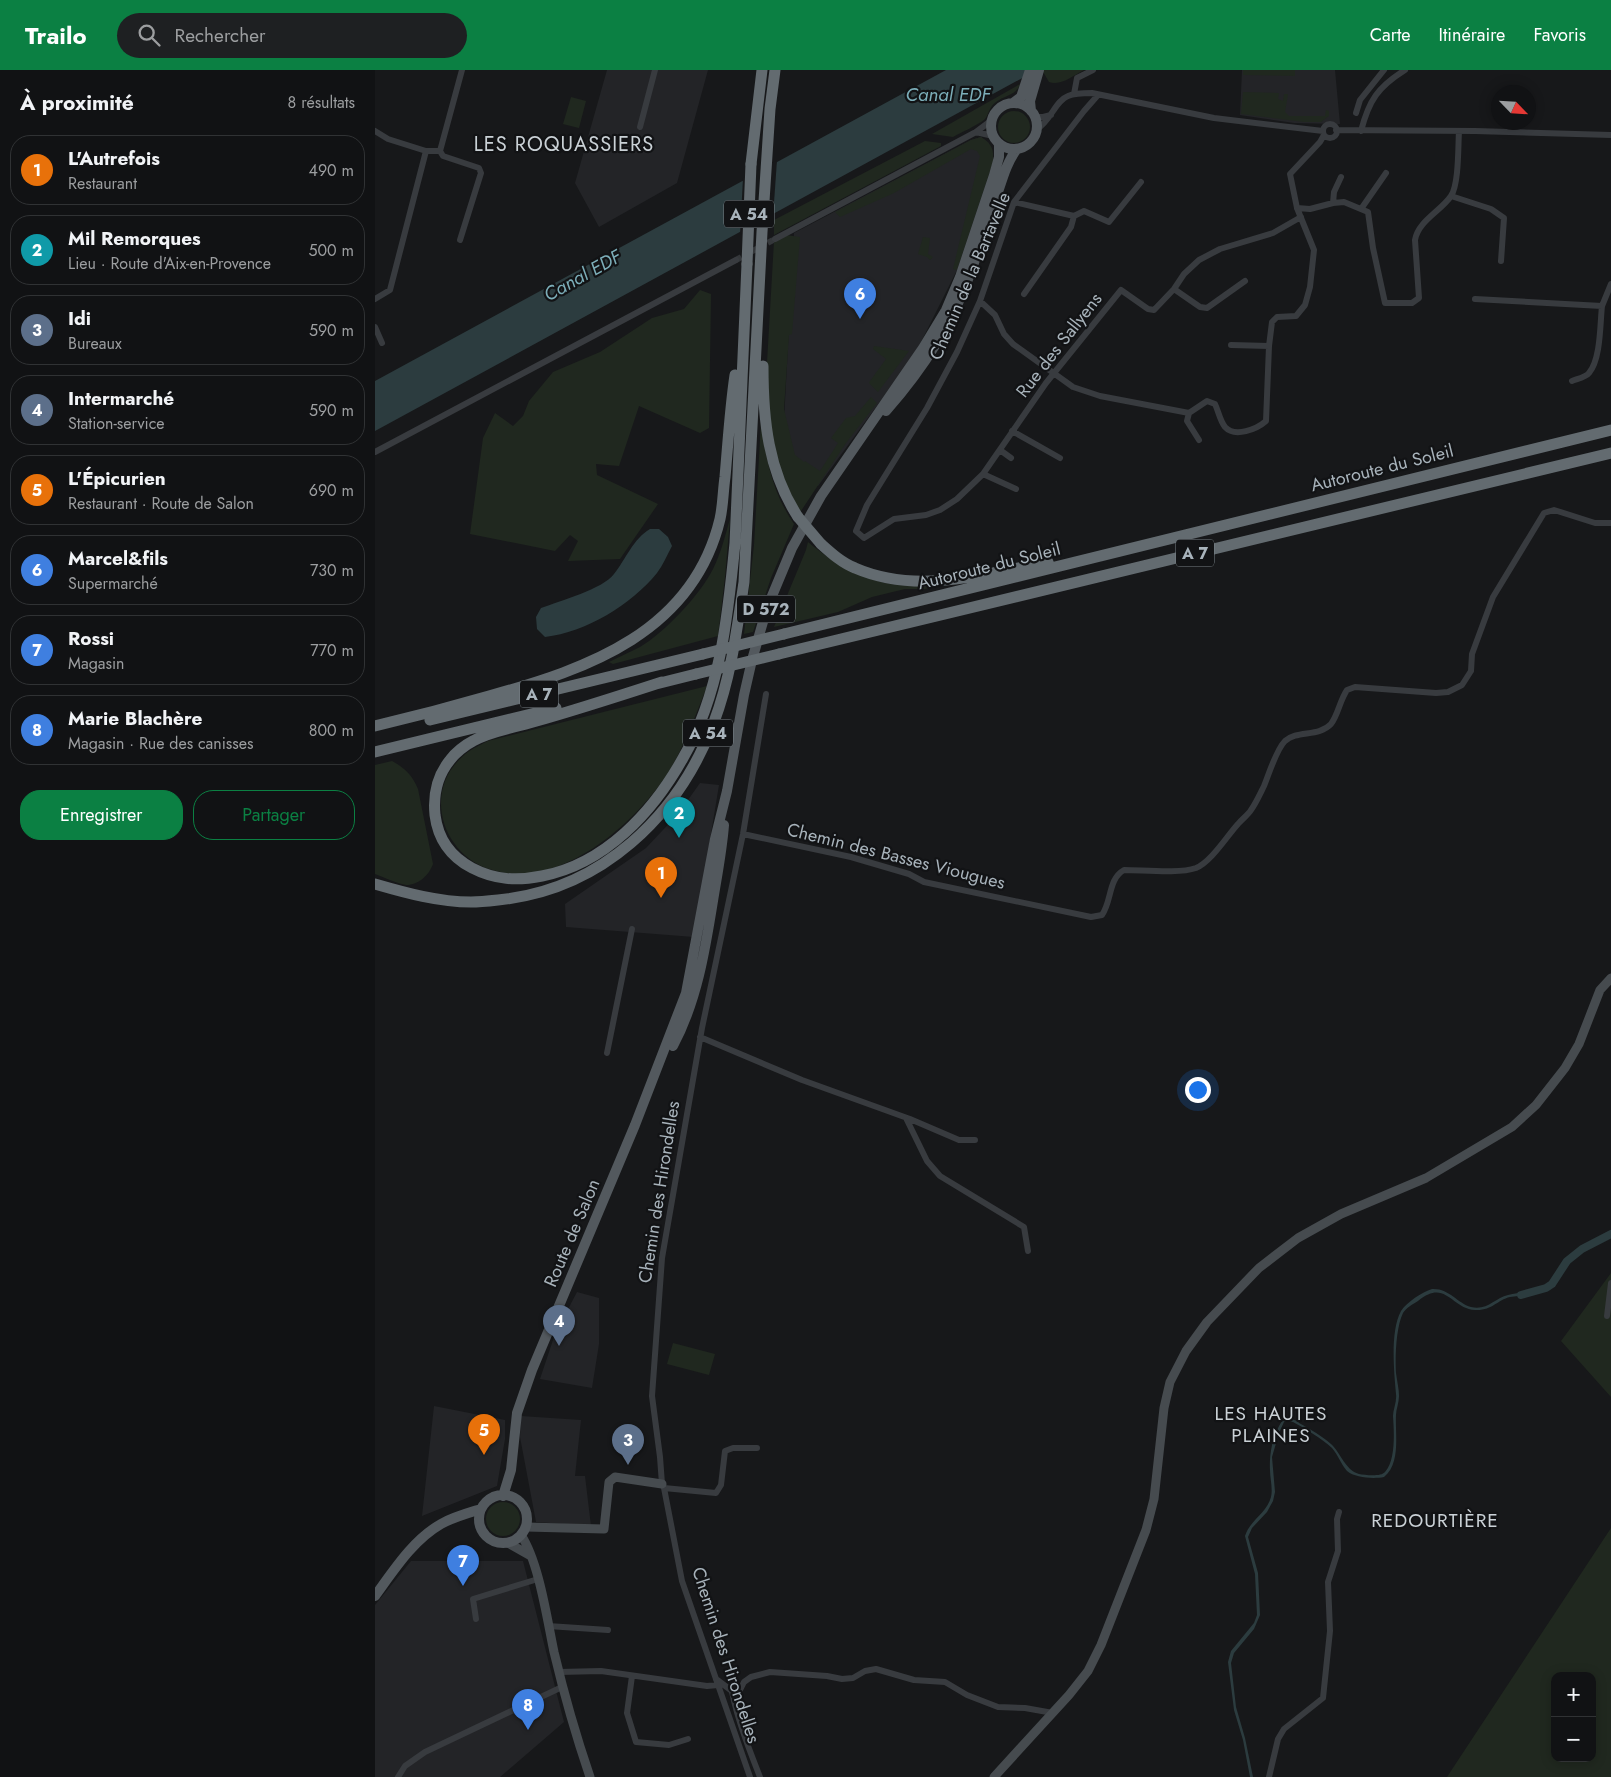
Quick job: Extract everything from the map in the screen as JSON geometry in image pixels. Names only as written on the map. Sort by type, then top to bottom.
[{"type":"highway","name":"A 54","points":[[662,682],[473,741],[450,759],[437,781],[434,804],[436,823],[445,844],[465,864],[486,875],[507,879],[527,879],[554,874],[588,859],[622,835],[656,799],[684,757],[697,728],[712,687],[729,604],[735,543],[745,309],[742,262],[762,70]]},
{"type":"highway","points":[[770,154],[770,109],[775,70]]},
{"type":"highway","points":[[770,154],[781,70]]},
{"type":"highway","name":"A 54","points":[[375,884],[424,897],[472,902],[517,898],[568,883],[605,864],[654,822],[670,803],[698,756],[713,723],[726,685],[744,582],[761,334],[770,154]]},
{"type":"highway","points":[[375,726],[524,686],[575,668],[618,649],[645,631],[668,611],[688,586],[701,565],[712,543],[720,518],[732,394],[745,309]]},
{"type":"highway","points":[[761,334],[769,449],[776,474],[787,500],[798,517],[821,544],[837,558],[854,568],[879,576],[934,582],[988,574],[1160,541]]},
{"type":"highway","name":"Autoroute du Soleil","points":[[375,733],[1611,430]]},
{"type":"highway","name":"Autoroute du Soleil","points":[[375,752],[1611,453]]},
{"type":"main road","points":[[1030,70],[1027,94],[1036,130],[1030,143],[1017,149],[1004,147],[996,140],[991,127],[992,120],[1000,108],[1013,103],[1027,94],[1039,70]]},
{"type":"main road","points":[[1013,103],[1020,104],[1033,114]]},
{"type":"main road","name":"D 572","points":[[653,1080],[682,1005],[690,978],[715,839],[727,791],[746,686],[767,608],[779,575],[795,540],[821,496],[923,348],[946,310],[960,276],[994,175],[999,157],[996,140]]},
{"type":"main road","name":"D 572","points":[[856,445],[914,377],[953,313],[969,277],[1011,157],[1017,149]]},
{"type":"main road","name":"D 572","points":[[653,1080],[675,1042],[689,1010],[698,979],[723,841],[727,791]]},
{"type":"main road","name":"Route de Salon","points":[[503,1496],[511,1470],[517,1413],[532,1370],[653,1080]]},
{"type":"main road","name":"Route de Salon","points":[[511,1470],[516,1499]]},
{"type":"main road","points":[[375,1596],[405,1556],[427,1532],[458,1516],[481,1509],[490,1499],[503,1496],[516,1499],[522,1505],[525,1512],[523,1531],[515,1540],[508,1543],[493,1541],[486,1537],[479,1523],[481,1509]]},
{"type":"main road","points":[[458,1516],[479,1523]]},
{"type":"street","points":[[460,240],[481,173],[479,168],[443,156],[440,151],[462,70]]},
{"type":"street","points":[[640,127],[655,70]]},
{"type":"street","points":[[1074,94],[1077,78],[1093,70]]},
{"type":"street","points":[[1356,113],[1360,100],[1384,70]]},
{"type":"street","points":[[1361,131],[1368,108],[1378,90],[1405,70]]},
{"type":"street","points":[[1036,130],[1045,125],[1059,103],[1066,96],[1092,93],[1214,118],[1324,133],[1328,138],[1336,135],[1337,130],[1611,135]]},
{"type":"street","name":"Chemin de la Bartavelle","points":[[856,531],[867,505],[927,408],[957,352],[980,301],[1014,202],[1098,95]]},
{"type":"street","points":[[1033,114],[1043,117],[1051,115]]},
{"type":"street","points":[[775,239],[976,132],[992,120]]},
{"type":"street","points":[[375,131],[388,139],[426,151],[440,151]]},
{"type":"street","points":[[1297,208],[1310,209],[1344,202],[1368,212],[1373,248],[1385,303],[1412,303],[1419,298],[1415,240],[1417,231],[1451,196],[1456,187],[1459,131]]},
{"type":"street","points":[[976,132],[996,140]]},
{"type":"street","points":[[980,301],[995,315],[1004,334],[1013,344],[1073,387],[1100,396],[1189,412],[1207,401],[1215,404],[1225,427],[1235,432],[1259,428],[1266,421],[1269,346],[1272,322],[1277,317],[1296,316],[1305,305],[1310,287],[1314,250],[1297,208],[1290,174],[1320,142],[1324,133]]},
{"type":"street","points":[[375,299],[390,290],[426,151]]},
{"type":"street","points":[[1361,209],[1386,173]]},
{"type":"street","points":[[1333,203],[1333,192],[1341,177]]},
{"type":"street","points":[[1024,294],[1071,227],[1075,216],[1084,211],[1109,222],[1141,182]]},
{"type":"street","points":[[1451,196],[1491,209],[1504,218],[1501,261]]},
{"type":"street","points":[[1014,202],[1075,216]]},
{"type":"street","name":"Rue des Sallyens","points":[[856,531],[864,538],[894,519],[926,515],[940,510],[957,499],[983,474],[1046,382],[1054,375],[1121,290],[1154,310],[1174,289],[1184,274],[1199,260],[1220,249],[1273,233],[1301,217]]},
{"type":"street","points":[[375,452],[742,262]]},
{"type":"street","points":[[1174,289],[1201,307],[1207,308],[1245,281]]},
{"type":"street","points":[[1572,381],[1588,374],[1594,365],[1602,306],[1611,284]]},
{"type":"street","points":[[1475,299],[1602,306]]},
{"type":"street","points":[[375,327],[382,343]]},
{"type":"street","points":[[1231,345],[1269,346]]},
{"type":"street","points":[[1189,412],[1187,421],[1199,440]]},
{"type":"street","points":[[1013,431],[1060,458]]},
{"type":"street","points":[[1000,450],[1011,458]]},
{"type":"street","points":[[983,474],[1015,489]]},
{"type":"street","name":"Chemin des Basses Viougues","points":[[743,834],[851,857],[909,874],[924,882],[1091,917],[1102,915],[1108,907],[1114,878],[1124,870],[1187,870],[1199,867],[1220,847],[1237,824],[1251,810],[1285,741],[1293,737],[1319,731],[1333,722],[1342,697],[1347,690],[1355,687],[1436,693],[1448,692],[1462,685],[1471,670],[1472,654],[1493,597],[1544,513],[1549,510],[1559,511],[1595,523],[1611,523]]},
{"type":"street","name":"Chemin des Hirondelles","points":[[750,1777],[682,1581],[663,1486],[661,1457],[652,1396],[662,1258],[700,1037],[743,834],[766,694]]},
{"type":"street","points":[[607,1054],[632,929]]},
{"type":"street","points":[[707,935],[721,938]]},
{"type":"street","points":[[994,1777],[1053,1713],[1087,1671],[1105,1636],[1146,1530],[1154,1499],[1170,1382],[1186,1351],[1207,1322],[1259,1268],[1298,1238],[1341,1214],[1426,1178],[1512,1127],[1536,1105],[1565,1068],[1579,1044],[1600,990],[1611,978]]},
{"type":"street","points":[[700,1037],[802,1080],[959,1140],[975,1140]]},
{"type":"street","points":[[905,1118],[927,1161],[940,1176],[1023,1227],[1028,1251]]},
{"type":"street","points":[[1607,1316],[1611,1283]]},
{"type":"street","points":[[590,1777],[562,1687],[538,1579],[523,1531],[604,1529],[609,1482],[615,1477],[716,1493],[721,1485],[725,1451],[733,1448],[757,1448]]},
{"type":"street","points":[[1269,1777],[1278,1740],[1284,1729],[1323,1698],[1329,1631],[1328,1582],[1338,1551],[1337,1519],[1339,1512]]},
{"type":"street","points":[[508,1543],[531,1556]]},
{"type":"street","points":[[476,1619],[473,1599],[538,1579]]},
{"type":"street","points":[[548,1626],[608,1630]]},
{"type":"street","points":[[559,1672],[601,1671],[707,1686],[717,1682],[736,1694],[744,1682],[751,1677],[770,1672],[827,1676],[842,1680],[853,1678],[865,1671],[875,1669],[914,1680],[945,1682],[967,1695],[998,1707],[1025,1708],[1053,1713]]},
{"type":"street","points":[[633,1676],[627,1713],[637,1742],[669,1745],[688,1739]]},
{"type":"street","points":[[398,1777],[405,1766],[425,1752],[562,1687]]},
{"type":"street","points":[[732,1692],[742,1730],[760,1777]]},
{"type":"shaded area","points":[[607,70],[708,70],[677,183],[599,227],[575,183]]},
{"type":"shaded area","points":[[1042,70],[1084,70],[1067,80],[1054,83],[1049,82]]},
{"type":"shaded area","points":[[1242,70],[1335,70],[1340,124],[1294,123],[1240,115]]},
{"type":"shaded area","points":[[1243,70],[1295,70],[1295,76],[1243,75]]},
{"type":"shaded area","points":[[1020,84],[1016,91],[994,104],[985,119],[975,126],[953,137],[932,134]]},
{"type":"shaded area","points":[[1243,92],[1279,93],[1278,99],[1283,101],[1284,94],[1288,94],[1285,112],[1289,116],[1325,116],[1326,110],[1329,111],[1329,116],[1321,122],[1304,122],[1241,114]]},
{"type":"shaded area","points":[[571,97],[586,101],[579,128],[563,124]]},
{"type":"shaded area","points":[[1014,111],[1020,112],[1025,116],[1029,121],[1029,133],[1025,138],[1020,142],[1014,143],[1008,142],[1003,138],[999,133],[998,127],[999,121],[1003,116],[1008,112]]},
{"type":"shaded area","points":[[981,137],[989,143],[957,270],[915,354],[818,486],[782,458],[794,233],[971,140]]},
{"type":"shaded area","points":[[981,137],[991,147],[993,162],[957,270],[953,269],[980,156],[977,151],[971,149],[894,193],[840,217],[835,212],[971,140]]},
{"type":"shaded area","points":[[925,141],[941,143],[941,146],[774,235],[774,220]]},
{"type":"shaded area","points":[[786,235],[800,237],[792,334],[789,335],[784,409],[795,455],[820,471],[838,443],[831,438],[846,418],[855,416],[871,397],[877,403],[846,443],[799,514],[789,498],[769,431],[767,363],[774,241]]},
{"type":"shaded area","points":[[923,237],[930,238],[928,254],[933,257],[930,260],[918,254]]},
{"type":"shaded area","points":[[700,290],[711,294],[709,428],[700,433],[639,406],[619,466],[596,464],[597,475],[658,504],[620,559],[568,561],[578,541],[570,535],[555,551],[470,534],[483,438],[495,413],[513,426],[523,416],[529,401],[553,372],[600,352],[652,318],[684,309]]},
{"type":"shaded area","points":[[874,346],[909,351],[878,392],[869,383],[886,359],[873,349]]},
{"type":"shaded area","points":[[761,422],[771,475],[780,500],[794,524],[771,578],[753,632],[744,634],[754,545]]},
{"type":"shaded area","points":[[730,519],[718,636],[613,664],[609,662],[640,647],[660,633],[691,601],[713,569],[721,551]]},
{"type":"shaded area","points":[[808,542],[847,569],[868,578],[891,584],[934,585],[934,587],[905,589],[872,597],[838,612],[774,627]]},
{"type":"shaded area","points":[[707,686],[684,743],[666,776],[633,815],[613,834],[590,850],[566,863],[540,871],[515,874],[489,869],[473,861],[459,850],[450,836],[443,820],[441,804],[443,787],[450,771],[462,757],[474,748],[488,741]]},
{"type":"shaded area","points":[[392,761],[408,772],[418,789],[433,864],[423,879],[411,885],[399,883],[375,874],[375,765]]},
{"type":"shaded area","points":[[700,783],[719,785],[694,937],[566,927],[565,904],[646,848],[678,814]]},
{"type":"shaded area","points":[[1611,1273],[1611,1397],[1561,1341]]},
{"type":"shaded area","points":[[577,1292],[599,1298],[599,1344],[592,1388],[540,1379],[555,1334]]},
{"type":"shaded area","points":[[673,1343],[715,1354],[709,1375],[667,1364]]},
{"type":"shaded area","points":[[434,1406],[505,1420],[505,1439],[497,1486],[422,1516]]},
{"type":"shaded area","points":[[521,1416],[581,1420],[575,1476],[585,1476],[591,1526],[536,1522],[520,1437]]},
{"type":"shaded area","points":[[503,1502],[510,1503],[515,1507],[519,1512],[519,1526],[515,1531],[510,1535],[503,1536],[496,1535],[491,1531],[487,1526],[486,1519],[487,1512],[491,1507],[496,1503]]},
{"type":"shaded area","points":[[1611,1528],[1611,1777],[1447,1777]]},
{"type":"shaded area","points":[[411,1561],[523,1561],[564,1722],[500,1777],[375,1777],[375,1605]]},
{"type":"water","name":"Canal EDF","points":[[946,70],[1037,70],[375,431],[375,381]]},
{"type":"water","points":[[650,529],[659,529],[668,537],[672,546],[657,573],[634,596],[607,615],[576,629],[545,637],[537,629],[536,617],[541,608],[601,585],[614,574],[634,544]]},
{"type":"water","points":[[1432,1289],[1448,1293],[1466,1305],[1477,1308],[1486,1306],[1508,1295],[1536,1291],[1527,1295],[1505,1298],[1481,1310],[1467,1308],[1442,1293],[1435,1293],[1428,1295],[1404,1311],[1397,1334],[1396,1351],[1399,1401],[1396,1413],[1396,1448],[1393,1464],[1384,1477],[1365,1477],[1350,1473],[1332,1448],[1323,1441],[1293,1422],[1284,1422],[1272,1457],[1275,1492],[1273,1501],[1267,1512],[1252,1528],[1248,1537],[1258,1573],[1260,1615],[1254,1629],[1234,1653],[1231,1663],[1236,1707],[1253,1777],[1250,1777],[1243,1740],[1234,1710],[1228,1662],[1231,1651],[1254,1623],[1257,1615],[1255,1574],[1245,1536],[1247,1530],[1266,1508],[1271,1497],[1270,1457],[1276,1432],[1282,1421],[1289,1418],[1297,1421],[1297,1419],[1299,1423],[1331,1444],[1354,1472],[1373,1475],[1383,1474],[1389,1467],[1393,1453],[1393,1416],[1396,1397],[1394,1375],[1395,1329],[1401,1311],[1407,1304],[1419,1295]]},
{"type":"pier","points":[[777,160],[773,217],[740,235],[743,178]]},
{"type":"waterway","points":[[1521,1295],[1546,1288],[1552,1284],[1567,1261],[1582,1249],[1611,1234]]},
{"type":"tunnel","points":[[736,260],[775,239]]},
{"type":"place","name":"Marcel&fils","points":[[860,319]]},
{"type":"place","name":"Mil Remorques","points":[[679,838]]},
{"type":"place","name":"L'Autrefois","points":[[661,898]]},
{"type":"place","name":"Intermarché","points":[[559,1346]]},
{"type":"place","name":"L'Épicurien","points":[[484,1455]]},
{"type":"place","name":"Idi","points":[[628,1465]]},
{"type":"place","name":"Rossi","points":[[463,1586]]},
{"type":"place","name":"Marie Blachère","points":[[528,1730]]},
{"type":"district","name":"LES ROQUASSIERS","points":[[564,144]]},
{"type":"district","name":"LES HAUTES PLAINES","points":[[1271,1424]]},
{"type":"district","name":"REDOURTIÈRE","points":[[1435,1520]]}]
